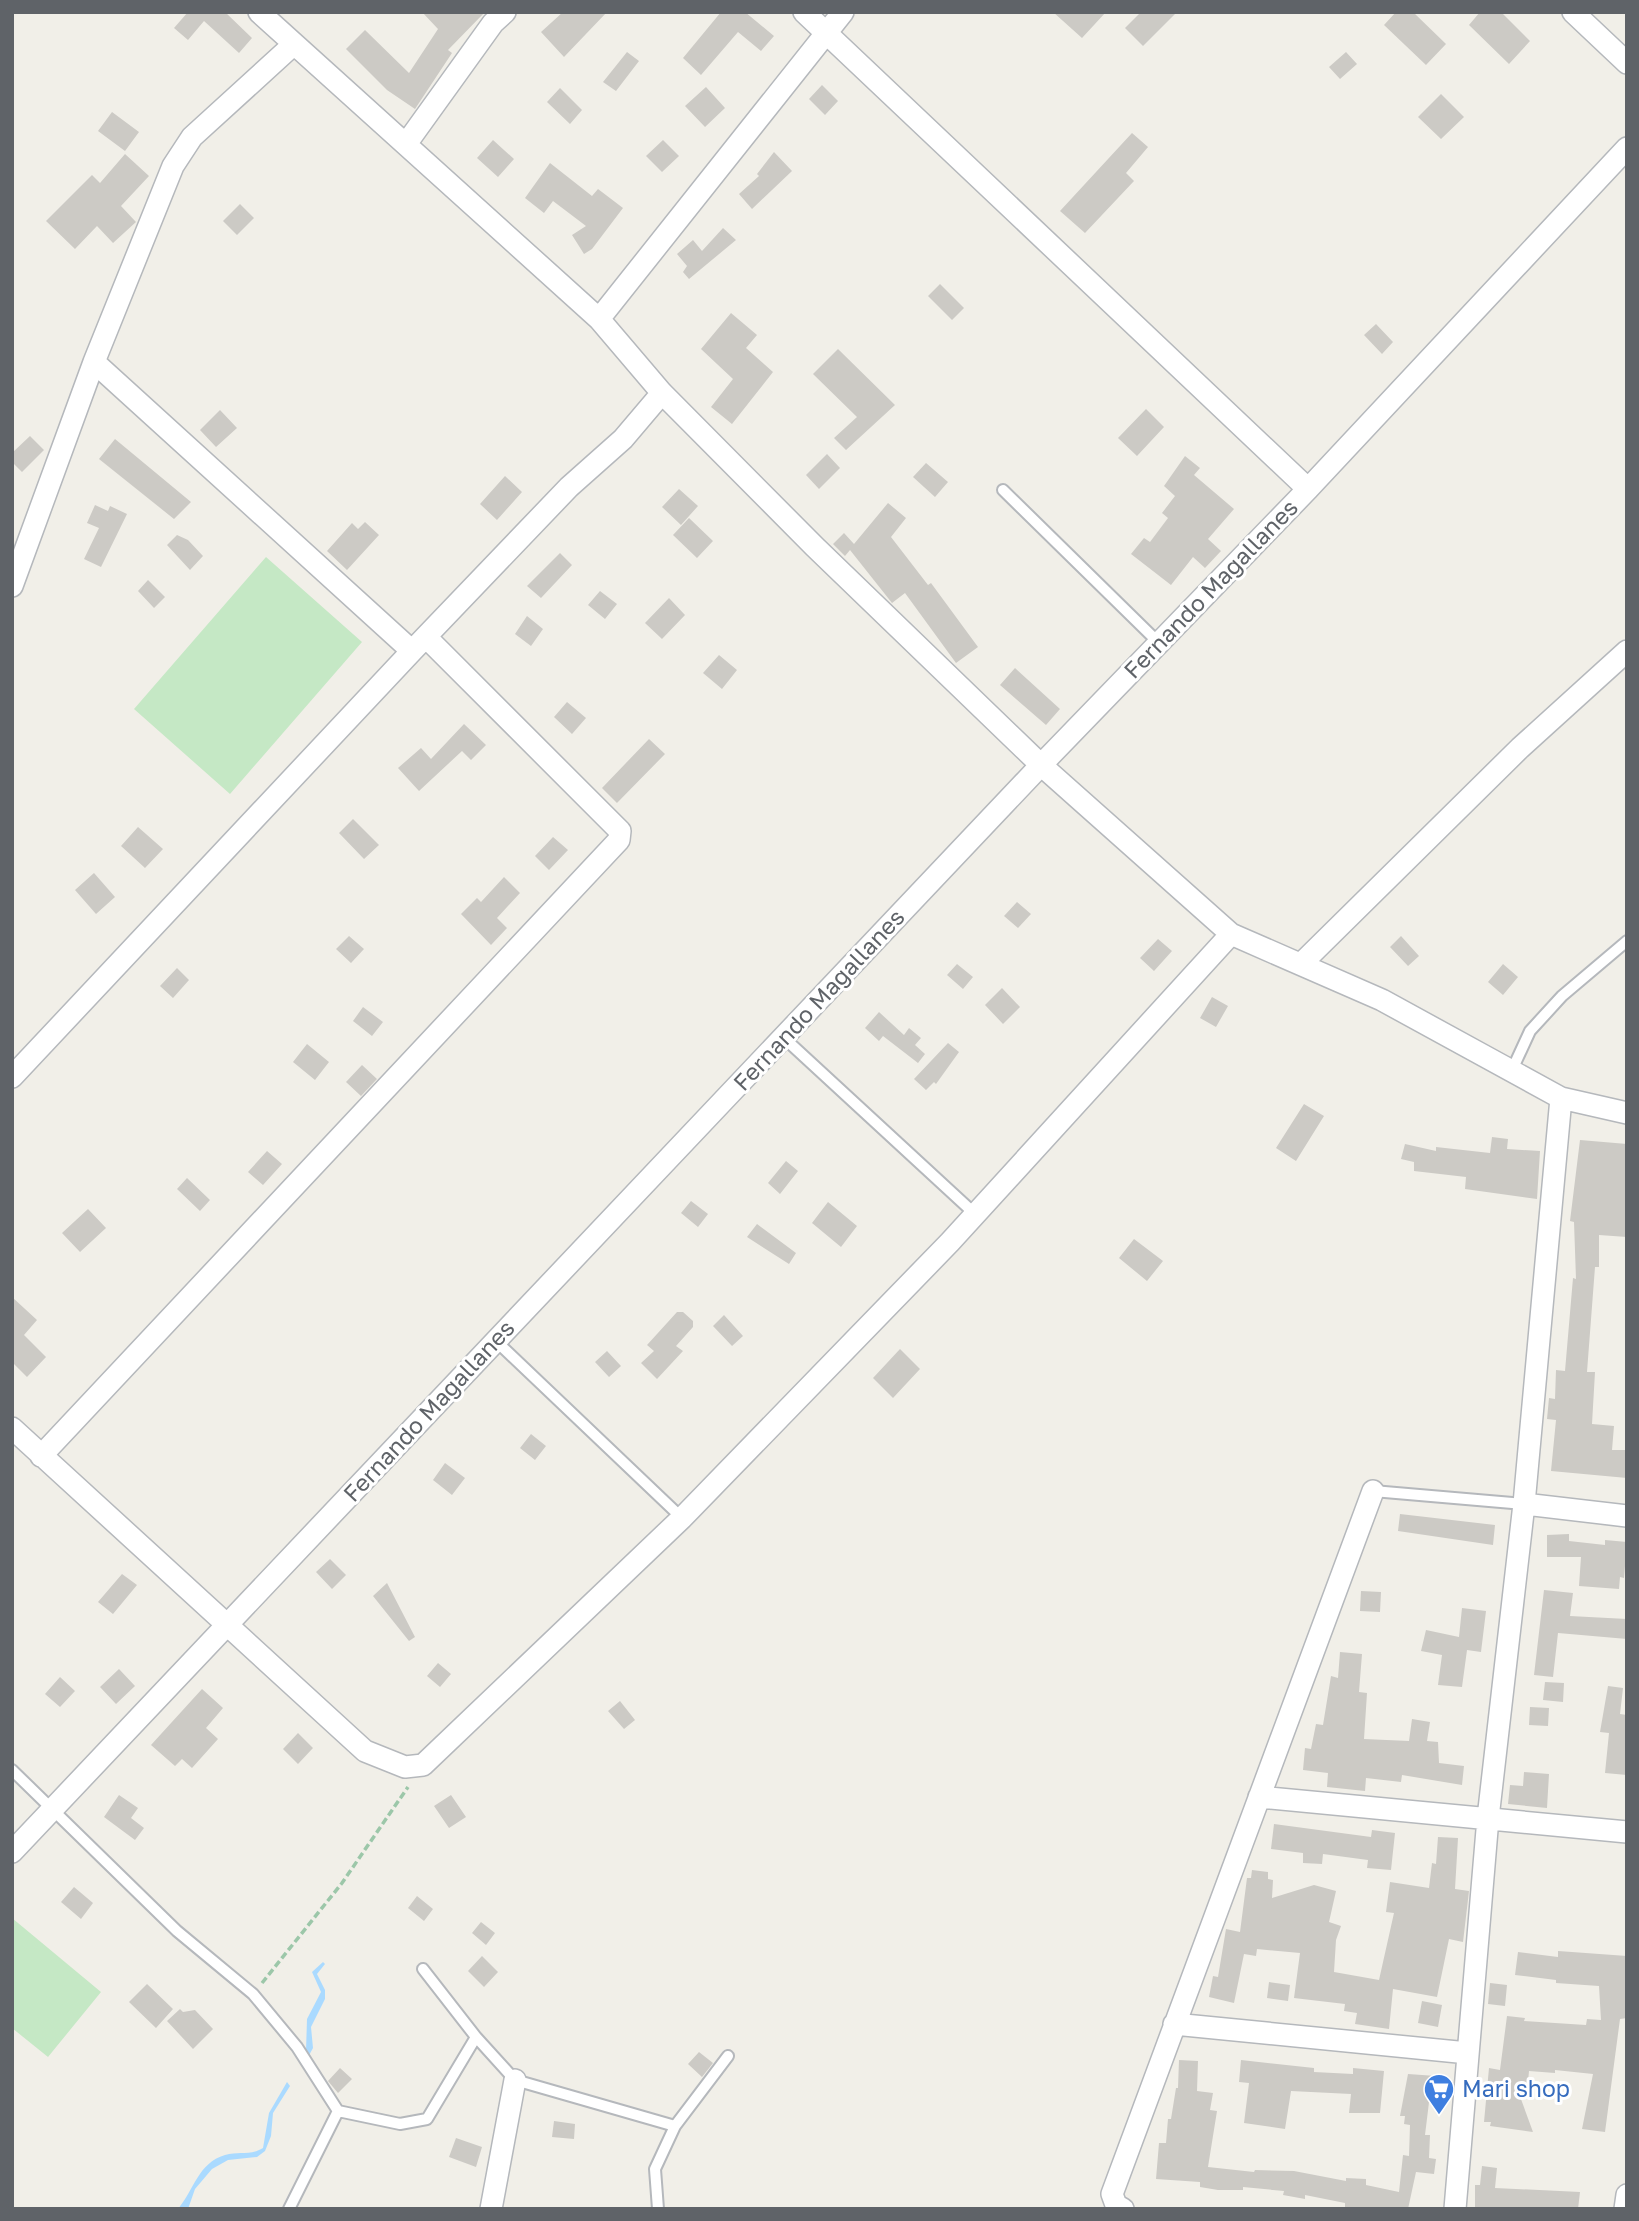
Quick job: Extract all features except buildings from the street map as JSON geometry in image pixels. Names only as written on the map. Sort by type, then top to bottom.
[{"type":"street","points":[[258,12],[599,319],[662,393],[815,547],[1041,765],[1231,934],[1382,1000],[1561,1098],[1627,1114]]},
{"type":"street","points":[[406,144],[493,23],[505,12]]},
{"type":"street","points":[[804,12],[1308,489]]},
{"type":"street","points":[[599,319],[824,32],[843,12]]},
{"type":"street","points":[[1573,12],[1627,63]]},
{"type":"street","points":[[12,586],[94,362],[173,166],[192,137],[294,44]]},
{"type":"street","name":"Fernando Magallanes","points":[[12,1852],[1041,765],[1308,489],[1627,148]]},
{"type":"street","points":[[41,1456],[620,840],[620,831],[419,644],[94,362]]},
{"type":"street","points":[[12,1077],[569,487],[623,439],[662,393]]},
{"type":"street","points":[[1302,963],[1520,748],[1627,651]]},
{"type":"street","points":[[12,1428],[365,1751],[405,1767],[423,1765],[682,1518],[975,1214],[1231,934]]},
{"type":"street","points":[[1455,2209],[1488,1818],[1524,1504],[1561,1098]]},
{"type":"street","points":[[1123,2209],[1116,2205],[1112,2194],[1373,1491]]},
{"type":"street","points":[[1524,1504],[1627,1516]]},
{"type":"street","points":[[1259,1797],[1627,1832]]},
{"type":"street","points":[[1174,2024],[1468,2053]]},
{"type":"street","points":[[491,2209],[515,2080]]},
{"type":"street","points":[[1625,2209],[1627,2195]]},
{"type":"lane","points":[[1003,490],[1159,643]]},
{"type":"lane","points":[[1513,1070],[1530,1031],[1562,996],[1627,941]]},
{"type":"lane","points":[[783,1037],[975,1214]]},
{"type":"lane","points":[[496,1341],[682,1518]]},
{"type":"lane","points":[[1373,1491],[1524,1504]]},
{"type":"lane","points":[[12,1770],[177,1931],[253,1994],[297,2047],[338,2111],[400,2124],[427,2119],[476,2038]]},
{"type":"lane","points":[[424,1969],[476,2038],[515,2080],[675,2126]]},
{"type":"lane","points":[[658,2209],[655,2169],[675,2126],[728,2056]]},
{"type":"lane","points":[[289,2209],[338,2111]]},
{"type":"path","points":[[253,1994],[342,1883],[423,1765]]},
{"type":"green space","points":[[266,557],[362,642],[230,794],[134,709]]},
{"type":"green space","points":[[12,1918],[101,1992],[48,2057],[12,2028]]},
{"type":"water","points":[[323,1962],[325,1964],[317,1974],[325,1990],[325,1999],[311,2027],[313,2048],[303,2066],[301,2063],[306,2051],[307,2019],[321,1992],[312,1972]]},
{"type":"water","points":[[287,2082],[290,2086],[273,2113],[271,2136],[265,2151],[257,2157],[228,2160],[212,2169],[195,2189],[188,2209],[178,2209],[209,2164],[225,2155],[254,2152],[263,2148],[269,2113]]},
{"type":"place","name":"Mari shop","points":[[1439,2116]]}]
